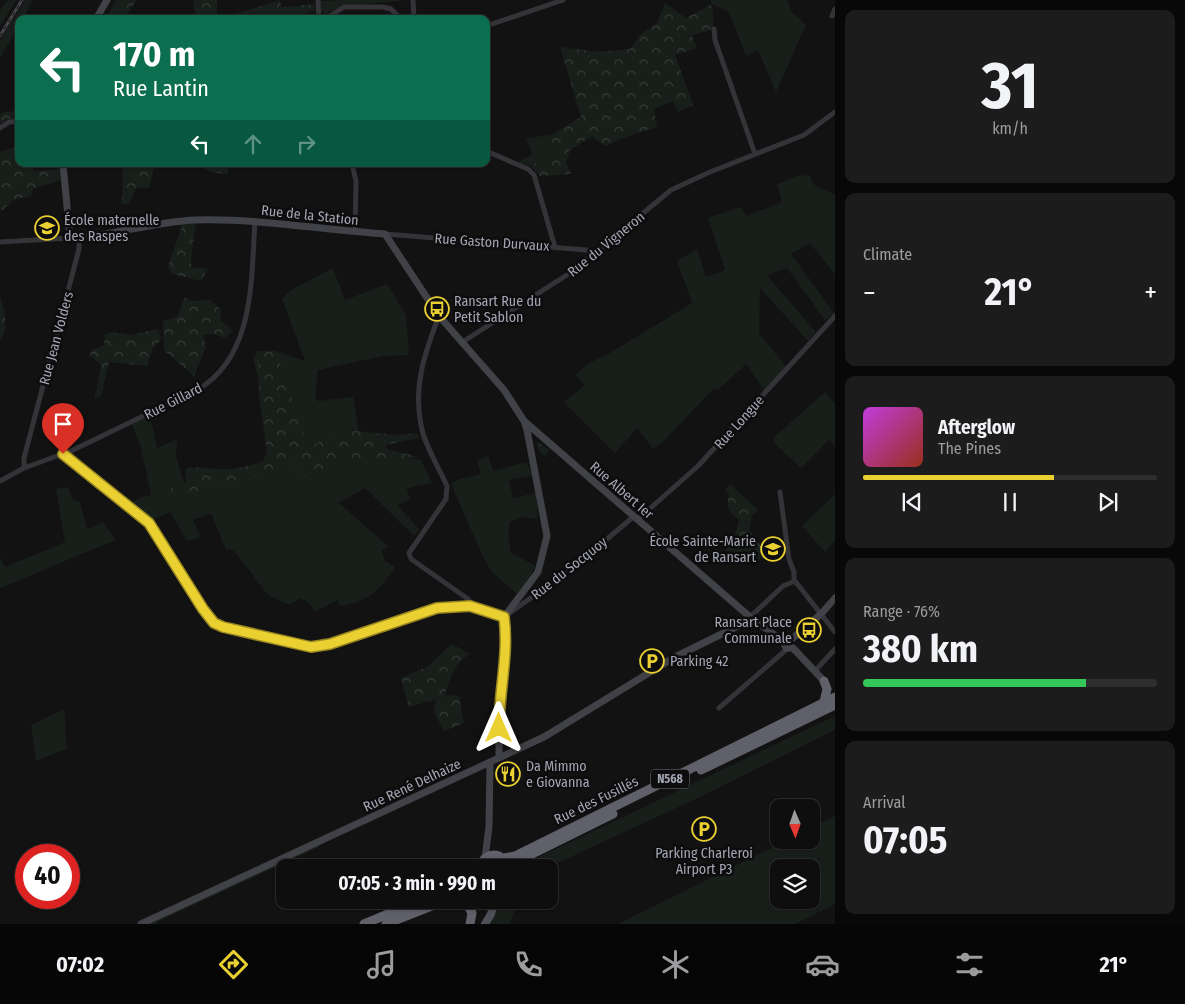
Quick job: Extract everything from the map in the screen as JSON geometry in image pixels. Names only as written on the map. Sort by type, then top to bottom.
[{"type":"highway","points":[[824,680],[835,687]]},
{"type":"highway","points":[[824,680],[827,689],[824,702]]},
{"type":"highway","name":"Rue des Fusillés","points":[[510,859],[835,696]]},
{"type":"highway","name":"Rue des Fusillés","points":[[510,859],[835,705]]},
{"type":"highway","name":"N568","points":[[485,858],[490,859]]},
{"type":"highway","points":[[364,924],[400,909]]},
{"type":"highway","points":[[470,909],[472,913],[470,924]]},
{"type":"highway","points":[[386,924],[420,910]]},
{"type":"main road","points":[[485,924],[491,909]]},
{"type":"street","points":[[98,15],[107,0]]},
{"type":"street","points":[[318,0],[319,15]]},
{"type":"street","points":[[413,0],[414,15]]},
{"type":"street","points":[[490,25],[563,0]]},
{"type":"street","points":[[332,15],[344,7],[383,7],[388,8],[396,15]]},
{"type":"street","points":[[832,16],[835,9]]},
{"type":"street","points":[[714,29],[715,40],[754,154]]},
{"type":"street","name":"Rue du Vigneron","points":[[461,343],[573,272],[671,190],[754,154],[804,135],[835,112]]},
{"type":"street","points":[[0,128],[15,121]]},
{"type":"street","points":[[490,153],[528,170],[534,175],[555,247]]},
{"type":"street","points":[[63,167],[70,238]]},
{"type":"street","points":[[353,167],[356,181],[355,232]]},
{"type":"street","name":"Rue de la Station","points":[[0,242],[80,237],[184,221],[255,222],[385,234]]},
{"type":"street","name":"Rue Gillard","points":[[0,480],[24,468],[63,454],[198,390],[217,376],[242,333],[248,316],[255,222]]},
{"type":"street","points":[[385,234],[439,316],[504,390],[524,421],[537,475],[547,536],[544,555],[538,572],[504,617],[505,647],[499,702],[500,758]]},
{"type":"street","name":"Rue Gaston Durvaux","points":[[385,234],[599,251]]},
{"type":"street","name":"Rue Jean Volders","points":[[24,468],[24,458],[79,249],[80,237]]},
{"type":"street","points":[[439,316],[423,357],[418,387],[421,426],[447,486],[448,493],[446,499],[409,553],[411,559],[468,599],[474,607]]},
{"type":"street","name":"Rue Longue","points":[[635,519],[698,466],[835,316]]},
{"type":"street","name":"Rue Albert Ier","points":[[524,421],[750,617],[783,640]]},
{"type":"street","points":[[63,454],[149,523],[203,609],[214,623],[223,627],[298,645],[316,647],[425,610],[474,607],[504,617]]},
{"type":"street","points":[[780,492],[788,559],[794,572],[794,580]]},
{"type":"street","name":"Rue du Socquoy","points":[[504,617],[573,568],[635,519]]},
{"type":"street","points":[[794,580],[800,585],[835,632]]},
{"type":"street","points":[[750,617],[783,586],[794,580]]},
{"type":"street","points":[[793,638],[821,614],[835,598]]},
{"type":"street","name":"Rue René Delhaize","points":[[142,924],[556,731],[675,657],[746,622],[750,617]]},
{"type":"street","points":[[793,638],[787,637],[783,640],[783,645],[790,648],[824,680]]},
{"type":"street","points":[[719,708],[796,644],[793,638]]},
{"type":"street","points":[[815,671],[835,649]]},
{"type":"street","points":[[485,858],[488,838],[490,763]]},
{"type":"street","points":[[488,838],[502,859]]},
{"type":"green space","points":[[8,0],[17,0],[0,26],[0,10]]},
{"type":"green space","points":[[25,0],[33,0],[25,15],[16,15]]},
{"type":"green space","points":[[116,0],[137,0],[127,15],[108,15]]},
{"type":"green space","points":[[193,0],[217,0],[217,15],[195,15]]},
{"type":"green space","points":[[280,0],[281,7],[315,4],[315,10],[302,15],[232,15]]},
{"type":"green space","points":[[409,0],[342,6],[325,14],[321,11],[319,1]]},
{"type":"green space","points":[[710,0],[788,0],[791,11],[806,25],[776,92],[758,50],[746,56],[729,12],[712,4]]},
{"type":"green space","points":[[665,3],[686,18],[712,4],[714,29],[692,35],[697,48],[675,55],[693,105],[678,112],[673,101],[654,109],[657,127],[605,146],[592,136],[570,150],[566,162],[571,174],[540,176],[530,165],[551,159],[551,135],[581,117],[560,47],[600,52],[630,49],[640,35],[657,23]]},
{"type":"green space","points":[[15,16],[15,33],[0,58],[0,40]]},
{"type":"green space","points":[[15,111],[15,118],[8,119],[0,124],[0,115],[3,112]]},
{"type":"green space","points":[[551,135],[552,159],[530,165],[515,164],[532,154],[526,138]]},
{"type":"green space","points":[[15,147],[15,167],[34,167],[34,171],[60,169],[61,180],[33,189],[31,196],[13,200],[2,211],[0,209],[0,152]]},
{"type":"green space","points":[[123,167],[154,167],[149,188],[136,188],[129,204],[122,204]]},
{"type":"green space","points":[[200,167],[229,167],[227,174],[211,172]]},
{"type":"green space","points":[[810,175],[811,180],[816,186],[835,195],[835,275],[810,243],[791,254],[835,314],[825,320],[787,268],[767,275],[816,332],[808,341],[760,288],[759,333],[787,368],[765,391],[746,364],[718,390],[715,387],[664,441],[653,449],[637,428],[615,453],[564,402],[585,385],[575,375],[589,363],[608,354],[692,303],[677,261],[697,249],[706,277],[725,270],[708,218],[741,207],[747,216],[782,202],[777,184],[797,176]]},
{"type":"green space","points":[[196,222],[191,267],[208,269],[201,281],[172,274],[168,267],[183,223]]},
{"type":"green space","points":[[333,268],[345,300],[387,284],[406,315],[409,355],[383,356],[318,370],[315,398],[318,401],[353,397],[362,450],[421,460],[432,483],[411,487],[406,490],[411,499],[398,505],[419,530],[414,536],[365,488],[339,503],[389,547],[381,550],[385,561],[395,567],[384,582],[366,598],[340,606],[337,600],[315,612],[310,604],[301,598],[289,605],[268,595],[235,552],[230,549],[226,550],[211,513],[193,520],[201,537],[187,541],[170,512],[151,521],[130,504],[139,498],[151,495],[141,448],[132,424],[150,415],[157,448],[177,439],[176,456],[186,490],[283,463],[253,359],[258,351],[276,351],[305,361],[282,299],[291,290]]},
{"type":"green space","points":[[0,296],[5,330],[0,341]]},
{"type":"green space","points":[[185,297],[192,301],[210,300],[221,310],[220,320],[233,331],[225,338],[215,334],[203,335],[206,347],[194,376],[164,350],[163,321],[177,317]]},
{"type":"green space","points":[[157,329],[162,339],[153,348],[147,366],[109,362],[101,396],[95,398],[101,365],[90,355],[92,350],[104,345],[105,335],[110,332],[132,335]]},
{"type":"green space","points":[[258,351],[276,351],[307,448],[345,430],[400,435],[417,433],[419,438],[385,445],[387,449],[419,457],[344,463],[290,481],[288,477],[290,472],[324,460],[328,454],[222,486],[177,496],[164,496],[167,490],[186,483],[185,469],[197,467],[234,468],[263,461],[267,452],[259,397]]},
{"type":"green space","points":[[825,392],[835,403],[835,446],[829,440],[801,468],[777,446],[773,438]]},
{"type":"green space","points":[[536,441],[550,450],[544,456],[539,451]]},
{"type":"green space","points":[[488,456],[493,471],[527,462],[533,476],[509,480],[513,498],[536,493],[538,519],[523,517],[510,522],[508,534],[511,553],[536,566],[518,595],[491,571],[451,484],[457,480],[481,474],[477,461]]},
{"type":"green space","points":[[730,484],[758,510],[752,516],[749,530],[764,549],[765,558],[744,565],[725,550],[733,542],[739,520],[733,515],[728,506],[729,494],[725,490]]},
{"type":"green space","points":[[68,487],[73,500],[80,502],[87,529],[103,522],[116,540],[0,588],[0,557],[5,567],[65,542],[56,489]]},
{"type":"green space","points":[[835,494],[835,541],[825,552],[802,526]]},
{"type":"green space","points":[[452,644],[470,654],[456,666],[445,695],[459,696],[464,723],[444,731],[434,712],[436,699],[409,707],[401,678],[427,667]]},
{"type":"green space","points":[[64,709],[68,748],[36,761],[31,725]]},
{"type":"green space","points":[[835,716],[835,730],[700,797],[558,863],[558,859],[535,859]]},
{"type":"green space","points":[[835,816],[835,904],[795,924],[618,924],[770,848],[820,849],[820,824]]},
{"type":"green space","points":[[317,845],[319,847],[293,859],[287,859]]},
{"type":"green space","points":[[276,864],[276,867],[157,922],[159,924],[146,924]]},
{"type":"green space","points":[[494,909],[515,909],[510,924],[486,924]]},
{"type":"railway","points":[[0,36],[22,0]]},
{"type":"place","name":"École maternelle des Raspes","points":[[47,228]]},
{"type":"place","name":"Ransart Rue du Petit Sablon","points":[[437,309]]},
{"type":"place","name":"École Sainte-Marie de Ransart","points":[[773,549]]},
{"type":"place","name":"Ransart Place Communale","points":[[809,630]]},
{"type":"place","name":"Parking 42","points":[[652,661]]},
{"type":"place","name":"Da Mimmo e Giovanna","points":[[508,774]]},
{"type":"place","name":"Parking Charleroi Airport P3","points":[[704,829]]},
{"type":"route","points":[[63,454],[65,458],[153,527],[203,609],[214,623],[223,627],[311,647],[324,646],[425,610],[437,608],[470,606],[504,617],[505,647],[500,694],[499,728]]}]
